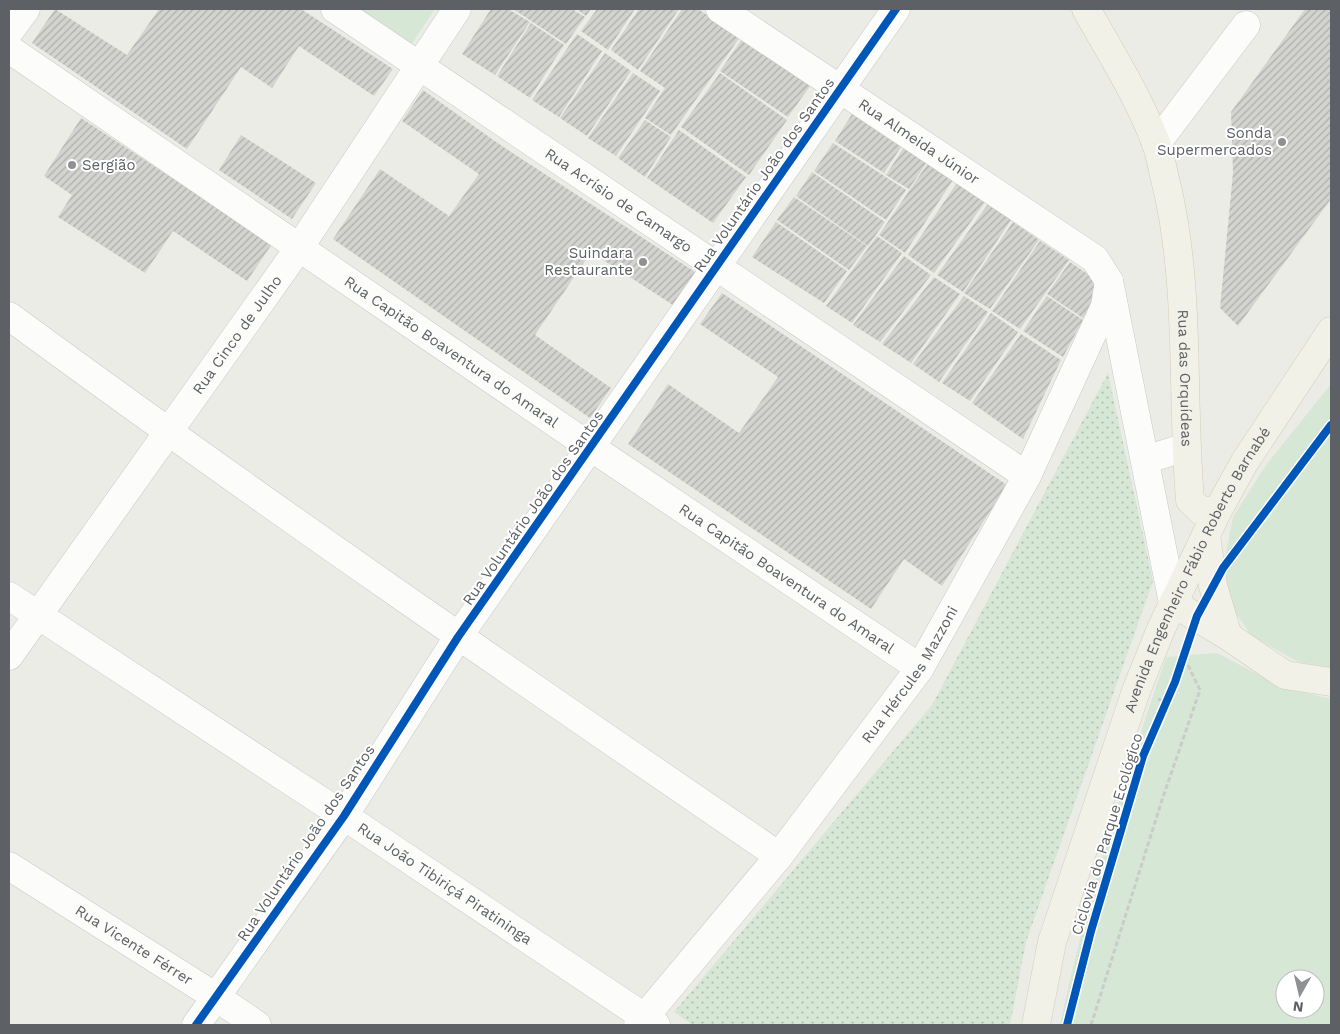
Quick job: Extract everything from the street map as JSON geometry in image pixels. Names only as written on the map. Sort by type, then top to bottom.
[{"type":"main road","name":"Rua das Orquídeas","points":[[1086,9],[1133,91],[1156,144],[1176,226],[1184,295],[1186,447],[1190,500],[1211,524]]},
{"type":"main road","name":"Avenida Engenheiro Fábio Roberto Barnabé","points":[[1036,1025],[1052,942],[1136,691],[1173,603],[1211,524],[1244,463],[1329,336]]},
{"type":"main road","points":[[1211,524],[1213,586],[1228,636]]},
{"type":"main road","points":[[1173,603],[1228,636],[1284,675],[1331,682]]},
{"type":"street","points":[[9,32],[26,9]]},
{"type":"street","name":"Rua Acrísio de Camargo","points":[[335,9],[718,265],[1027,476]]},
{"type":"street","name":"Rua Cinco de Julho","points":[[9,656],[169,434],[299,248],[456,9]]},
{"type":"street","name":"Rua Almeida Júnior","points":[[720,9],[1095,259],[1109,281]]},
{"type":"street","name":"Rua Voluntário João dos Santos","points":[[196,1025],[344,816],[458,637],[592,448],[896,9]]},
{"type":"street","points":[[1156,144],[1246,25]]},
{"type":"street","name":"Rua Capitão Boaventura do Amaral","points":[[9,49],[592,448],[920,668]]},
{"type":"street","points":[[1109,281],[1173,603]]},
{"type":"street","name":"Rua Hércules Mazzoni","points":[[646,1023],[779,856],[920,668],[1027,476],[1105,306],[1109,281]]},
{"type":"street","points":[[9,316],[169,434],[458,637],[779,856]]},
{"type":"street","points":[[1145,460],[1186,447]]},
{"type":"street","name":"Rua João Tibiriçá Piratininga","points":[[9,596],[344,816],[646,1023]]},
{"type":"street","name":"Rua Vicente Férrer","points":[[9,866],[216,997],[256,1025]]},
{"type":"path","points":[[1180,664],[1197,616]]},
{"type":"path","points":[[1091,1025],[1162,800],[1200,690],[1183,655]]},
{"type":"path","points":[[1162,711],[1169,695]]},
{"type":"green space","points":[[358,9],[435,9],[411,45]]},
{"type":"green space","points":[[1108,373],[1153,581],[1026,942],[1010,1025],[693,1025],[674,1012],[932,705]]},
{"type":"green space","points":[[1331,384],[1331,668],[1298,662],[1251,635],[1228,602],[1223,568],[1233,517],[1266,465]]},
{"type":"green space","points":[[1217,653],[1282,687],[1331,699],[1331,1025],[1060,1025],[1094,886],[1166,657]]},
{"type":"building","points":[[55,9],[127,55],[159,9],[301,9],[393,69],[374,96],[299,46],[272,88],[241,67],[187,149],[32,43]]},
{"type":"building","points":[[491,9],[508,9],[530,22],[495,75],[462,54]]},
{"type":"building","points":[[513,9],[572,9],[585,17],[566,44]]},
{"type":"building","points":[[576,9],[591,9],[586,16]]},
{"type":"building","points":[[597,9],[635,9],[608,50],[581,31]]},
{"type":"building","points":[[639,9],[679,9],[638,70],[611,50]]},
{"type":"building","points":[[682,9],[698,9],[740,37],[671,135],[645,118],[665,88],[640,71]]},
{"type":"building","name":"Sonda Supermercados","points":[[1305,9],[1331,9],[1331,199],[1238,326],[1220,308],[1233,173],[1231,112]]},
{"type":"building","points":[[531,23],[564,45],[530,98],[497,76]]},
{"type":"building","points":[[577,34],[602,51],[559,117],[532,100]]},
{"type":"building","points":[[742,39],[810,86],[788,117],[720,71]]},
{"type":"building","points":[[605,53],[631,71],[587,136],[560,118]]},
{"type":"building","points":[[633,73],[660,91],[616,156],[588,138]]},
{"type":"building","points":[[720,73],[787,120],[749,175],[681,127]]},
{"type":"building","points":[[423,90],[499,144],[695,272],[673,305],[591,252],[535,335],[611,388],[590,418],[333,239],[380,169],[449,216],[479,174],[402,121]]},
{"type":"building","points":[[852,114],[901,147],[884,173],[835,141]]},
{"type":"building","points":[[81,118],[272,244],[247,281],[173,231],[145,273],[58,217],[72,195],[44,176]]},
{"type":"building","points":[[645,120],[671,137],[645,177],[618,158]]},
{"type":"building","points":[[679,130],[746,177],[713,223],[647,178]]},
{"type":"building","points":[[241,135],[316,183],[292,219],[219,170]]},
{"type":"building","points":[[833,143],[906,190],[886,220],[814,171]]},
{"type":"building","points":[[904,147],[927,162],[909,189],[886,175]]},
{"type":"building","points":[[928,163],[953,180],[905,253],[879,235]]},
{"type":"building","points":[[812,172],[885,222],[868,246],[796,196]]},
{"type":"building","points":[[957,183],[985,202],[934,273],[908,255]]},
{"type":"building","points":[[794,197],[867,246],[849,270],[777,220]]},
{"type":"building","points":[[988,204],[1011,220],[963,292],[937,275]]},
{"type":"building","points":[[776,222],[847,271],[824,303],[752,257]]},
{"type":"building","points":[[1013,222],[1039,240],[990,309],[964,293]]},
{"type":"building","points":[[877,236],[902,253],[852,323],[826,306]]},
{"type":"building","points":[[1040,241],[1069,260],[1020,329],[992,311]]},
{"type":"building","points":[[904,256],[931,275],[880,342],[853,325]]},
{"type":"building","points":[[1070,262],[1105,286],[1083,318],[1047,294]]},
{"type":"building","points":[[934,277],[960,294],[911,363],[882,344]]},
{"type":"building","points":[[722,293],[1007,485],[942,586],[904,559],[871,609],[628,444],[668,384],[739,433],[778,377],[700,324]]},
{"type":"building","points":[[964,296],[988,312],[939,382],[913,364]]},
{"type":"building","points":[[1047,296],[1083,320],[1063,357],[1023,331]]},
{"type":"building","points":[[991,313],[1018,332],[970,401],[942,383]]},
{"type":"building","points":[[1021,334],[1061,360],[1023,439],[972,403]]},
{"type":"cycle path","points":[[196,1025],[344,816],[458,637],[896,9]]},
{"type":"cycle path","name":"Ciclovia do Parque Ecológico","points":[[1067,1025],[1091,931],[1143,756],[1175,682],[1197,616],[1223,568],[1331,425]]},
{"type":"place","name":"Sonda Supermercados","points":[[1282,142]]},
{"type":"place","name":"Sergião","points":[[72,165]]},
{"type":"place","name":"Suindara Restaurante","points":[[643,262]]}]
